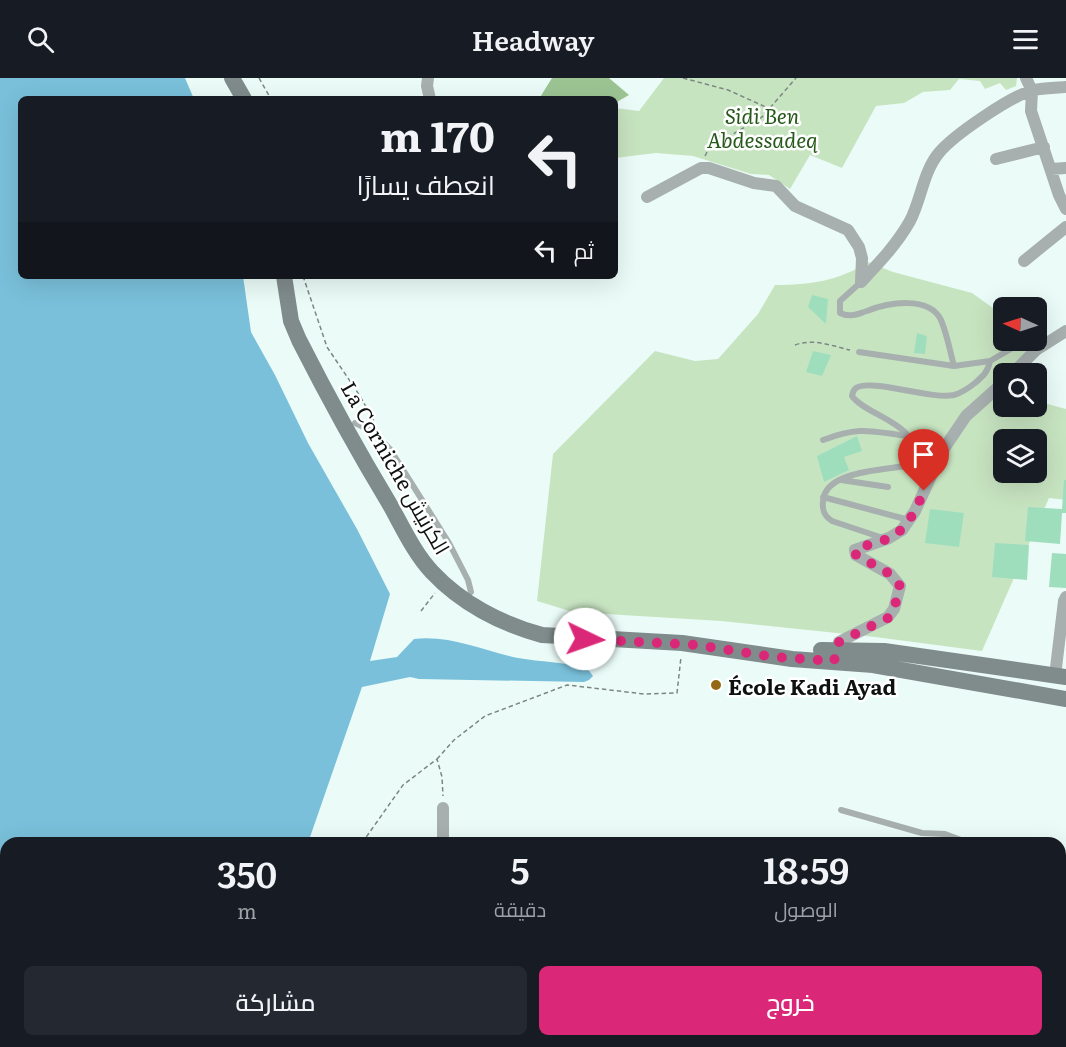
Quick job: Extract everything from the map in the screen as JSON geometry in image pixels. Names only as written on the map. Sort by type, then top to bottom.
[{"type":"main road","points":[[232,78],[242,96]]},
{"type":"main road","points":[[244,78],[253,96]]},
{"type":"main road","name":"La Corniche الكرنيش","points":[[284,279],[288,312],[299,340],[383,494],[431,571],[464,599],[503,622],[542,635],[697,645],[773,657],[835,656],[884,651],[1061,676]]},
{"type":"main road","name":"La Corniche الكرنيش","points":[[294,279],[300,318],[355,423],[422,540],[443,568],[471,592],[499,609],[526,620],[552,626],[683,634],[835,656],[1066,699]]},
{"type":"street","points":[[428,78],[429,96]]},
{"type":"street","points":[[1026,78],[1032,91],[1031,111],[1059,195],[1066,209]]},
{"type":"street","points":[[861,282],[886,255],[910,220],[931,165],[944,147],[1000,108],[1032,91],[1066,87]]},
{"type":"street","points":[[996,159],[1044,147]]},
{"type":"street","points":[[647,197],[701,168],[709,168],[754,183],[776,186],[795,206],[849,232],[862,258],[861,282]]},
{"type":"street","points":[[1051,169],[1066,168]]},
{"type":"street","points":[[1024,261],[1066,227]]},
{"type":"street","points":[[1047,343],[1066,331]]},
{"type":"street","points":[[1023,363],[1035,351]]},
{"type":"street","points":[[835,656],[839,642],[888,618],[894,609],[900,586],[890,574],[856,555],[855,552],[899,532],[915,511],[943,450],[966,416],[993,392]]},
{"type":"street","points":[[1061,676],[1066,597]]},
{"type":"street","points":[[442,837],[443,808]]},
{"type":"lane","points":[[861,282],[840,301],[840,313],[849,316],[881,306],[911,303],[927,307],[940,318],[954,366]]},
{"type":"lane","points":[[859,352],[954,366],[990,361],[1008,351]]},
{"type":"lane","points":[[886,539],[827,518],[822,510],[823,497],[837,479],[905,466],[913,462],[915,453],[907,436],[882,415],[855,400],[852,396],[854,390],[872,385],[905,392],[954,395],[972,385],[988,372],[990,361]]},
{"type":"lane","points":[[355,423],[372,431],[386,442],[449,543],[468,580],[471,592]]},
{"type":"lane","points":[[823,440],[847,431],[869,430],[907,436]]},
{"type":"lane","points":[[837,479],[888,487]]},
{"type":"lane","points":[[823,497],[909,520]]},
{"type":"lane","points":[[841,810],[922,833],[945,834],[953,837]]},
{"type":"path","points":[[259,78],[269,96]]},
{"type":"path","points":[[683,78],[728,90],[769,108]]},
{"type":"path","points":[[704,158],[708,148],[762,117],[796,78]]},
{"type":"path","points":[[304,279],[327,347],[360,396],[386,442]]},
{"type":"path","points":[[795,345],[804,342],[818,342],[859,352]]},
{"type":"path","points":[[422,611],[437,590]]},
{"type":"path","points":[[366,837],[403,785],[437,759],[454,740],[485,716],[567,685],[644,694],[677,693],[682,651]]},
{"type":"path","points":[[437,759],[442,777],[443,808]]},
{"type":"green space","points":[[552,78],[609,78],[629,95],[618,101],[618,96],[541,96]]},
{"type":"green space","name":"Sidi Ben Abdessadeq","points":[[664,78],[1017,78],[1016,86],[1006,90],[1000,83],[985,89],[980,81],[959,79],[950,90],[923,92],[904,103],[876,106],[842,168],[810,155],[790,189],[769,175],[751,174],[693,156],[656,153],[618,158],[618,108],[639,111]]},
{"type":"green space","points":[[868,262],[893,272],[972,293],[993,308],[993,351],[1035,351],[1027,363],[993,363],[993,417],[1047,417],[1047,404],[1066,409],[1066,500],[1049,498],[982,651],[721,621],[573,612],[537,601],[553,454],[655,351],[695,361],[718,359],[758,314],[775,285],[823,281],[846,274]]},
{"type":"water","points":[[0,78],[185,78],[193,96],[18,96],[18,279],[243,279],[251,332],[390,594],[370,661],[397,657],[414,639],[428,638],[454,641],[518,658],[587,668],[593,676],[584,682],[410,677],[362,687],[310,837],[0,837]]},
{"type":"building","points":[[812,295],[828,299],[826,324],[808,307]]},
{"type":"building","points":[[917,333],[927,336],[925,354],[914,353]]},
{"type":"building","points":[[813,351],[831,355],[822,376],[806,372]]},
{"type":"building","points":[[857,436],[862,451],[844,457],[849,470],[824,482],[817,456]]},
{"type":"building","points":[[1064,480],[1066,480],[1066,513],[1062,513],[1060,544],[1025,541],[1028,507],[1062,509]]},
{"type":"building","points":[[930,509],[964,513],[959,547],[925,543]]},
{"type":"building","points":[[995,543],[1029,545],[1027,580],[992,577]]},
{"type":"building","points":[[1052,553],[1066,554],[1066,588],[1049,587]]},
{"type":"place","name":"École Kadi Ayad","points":[[716,685]]},
{"type":"route","points":[[585,639],[682,643],[773,657],[834,661],[839,642],[888,618],[894,609],[900,586],[890,574],[856,555],[855,550],[880,542],[902,530],[915,511],[924,491]]}]
